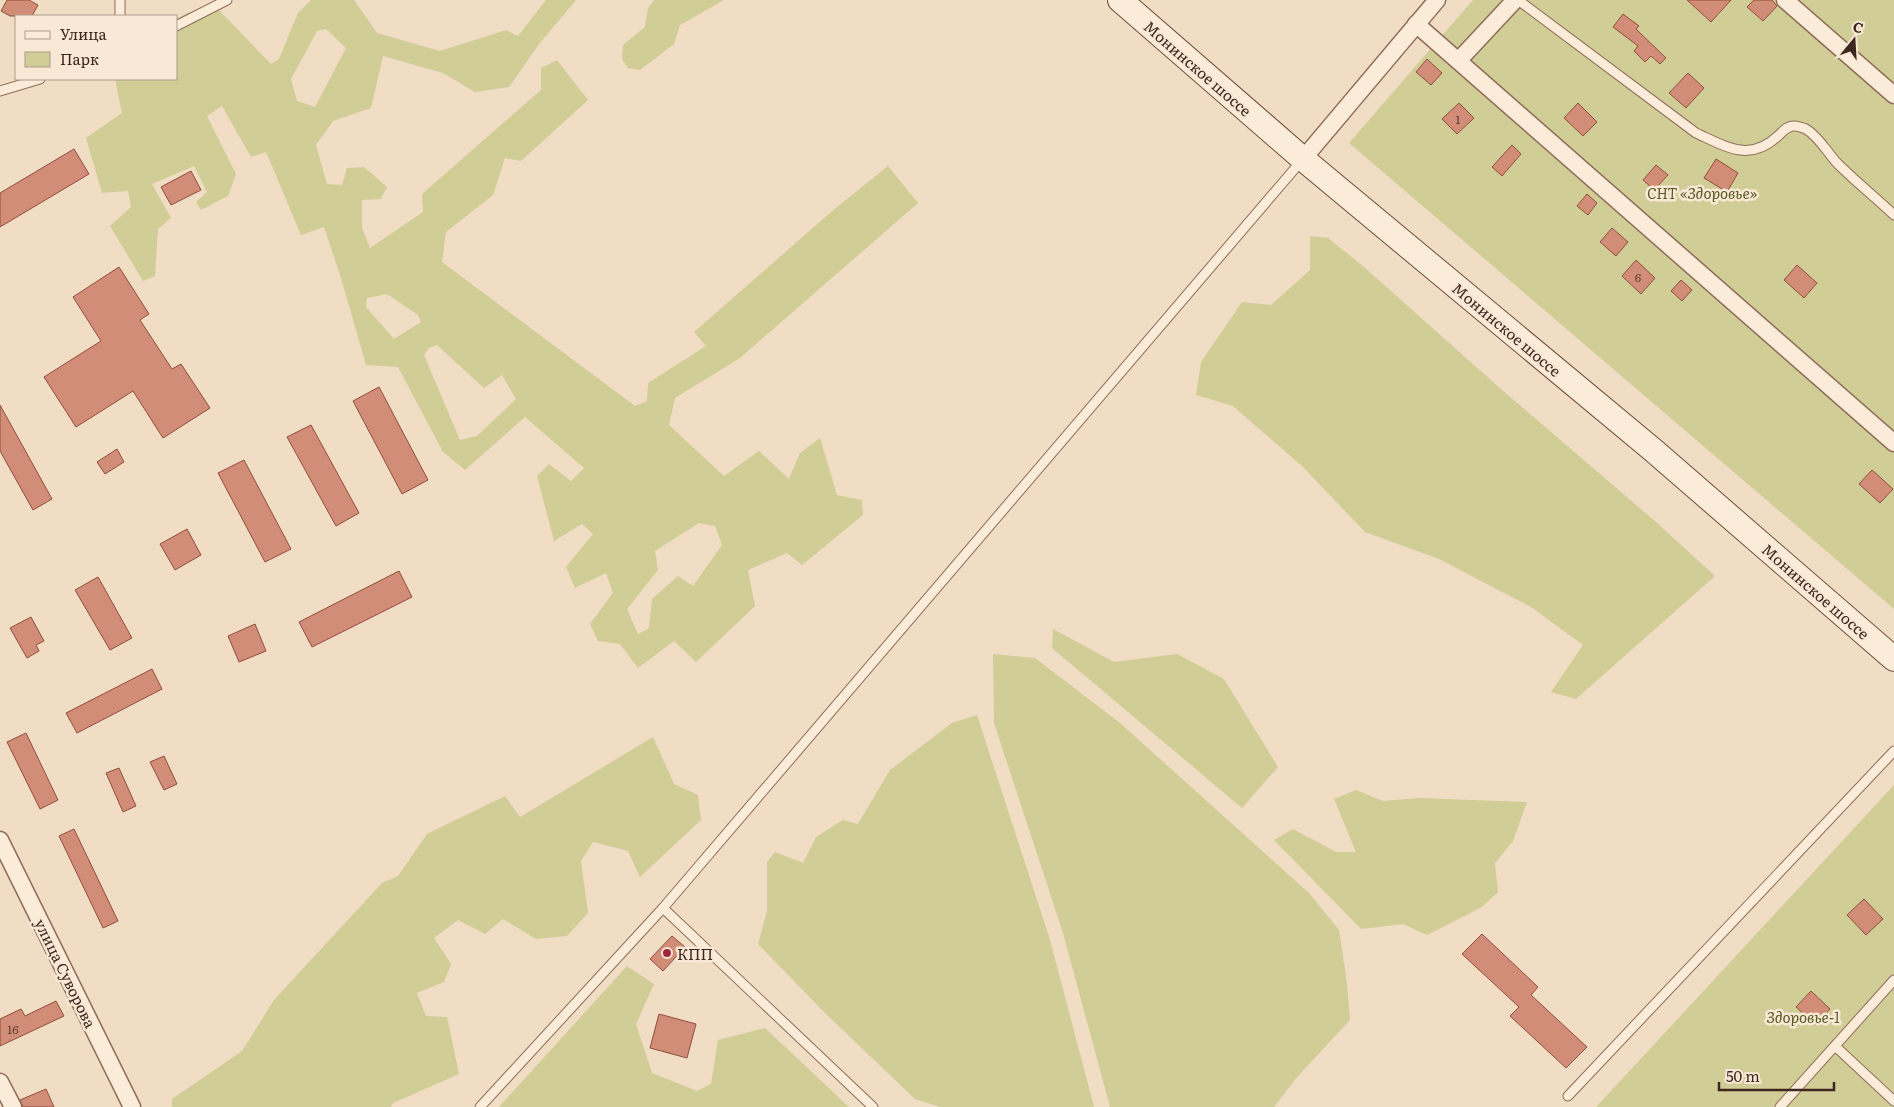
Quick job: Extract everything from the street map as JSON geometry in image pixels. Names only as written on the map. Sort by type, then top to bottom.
[{"type":"main road","name":"Монинское шоссе","points":[[1120,0],[1303,159],[1652,450],[1894,658]]},
{"type":"street","points":[[1303,159],[1437,0]]},
{"type":"street","points":[[1459,60],[1516,0]]},
{"type":"street","points":[[1785,0],[1894,95]]},
{"type":"street","points":[[1416,24],[1894,442]]},
{"type":"street","name":"улица Суворова","points":[[0,841],[132,1107]]},
{"type":"street","points":[[0,1082],[13,1107]]},
{"type":"lane","points":[[120,0],[120,15]]},
{"type":"lane","points":[[178,25],[227,0]]},
{"type":"lane","points":[[1516,0],[1696,132],[1723,145],[1748,152],[1763,148],[1786,128],[1794,125],[1806,129],[1837,163],[1894,215]]},
{"type":"lane","points":[[0,91],[37,80]]},
{"type":"lane","points":[[480,1107],[663,908],[1303,159]]},
{"type":"lane","points":[[1568,1096],[1894,751]]},
{"type":"lane","points":[[663,908],[873,1107]]},
{"type":"lane","points":[[1780,1107],[1894,980]]},
{"type":"lane","points":[[1835,1046],[1894,1101]]},
{"type":"green space","points":[[311,0],[354,0],[377,33],[440,51],[506,30],[518,36],[546,0],[576,0],[539,44],[509,87],[475,92],[443,73],[383,56],[371,108],[333,121],[316,145],[327,184],[342,185],[347,168],[364,167],[387,187],[381,199],[362,200],[362,228],[370,248],[423,212],[422,194],[541,90],[541,68],[557,60],[588,100],[521,161],[505,158],[493,195],[446,232],[442,262],[635,406],[647,401],[648,383],[706,346],[694,332],[831,212],[888,166],[918,203],[740,358],[675,398],[669,425],[724,476],[759,451],[789,479],[800,453],[820,438],[837,495],[862,500],[863,515],[802,565],[787,553],[748,570],[755,606],[696,662],[674,641],[638,668],[620,644],[598,641],[590,624],[613,593],[606,573],[575,588],[566,567],[593,534],[582,524],[554,541],[537,476],[549,464],[571,481],[584,468],[525,417],[465,470],[443,452],[398,367],[366,365],[324,227],[301,235],[266,152],[251,157],[222,106],[207,116],[236,174],[228,196],[201,210],[196,202],[207,192],[194,166],[152,184],[171,218],[158,229],[155,276],[143,281],[110,226],[131,207],[128,191],[102,193],[86,138],[122,113],[115,80],[178,80],[178,18],[187,13],[216,7],[271,64],[279,59],[298,13]],"holes":[[[326,29],[346,48],[315,107],[297,101],[291,79],[317,31]],[[387,294],[418,315],[421,322],[394,339],[366,307],[367,298]],[[437,345],[484,388],[502,375],[516,399],[477,436],[460,440],[424,355],[429,348]],[[699,523],[715,526],[722,545],[693,586],[678,576],[652,599],[649,628],[638,634],[627,609],[658,570],[655,551]]]},
{"type":"green space","points":[[654,0],[724,0],[680,25],[674,44],[640,70],[628,68],[622,59],[623,45],[645,27],[648,8]]},
{"type":"green space","name":"СНТ «Здоровье»","points":[[1473,0],[1894,0],[1894,609],[1349,143]]},
{"type":"green space","points":[[1310,236],[1328,238],[1364,267],[1502,390],[1656,522],[1715,576],[1576,699],[1551,692],[1583,645],[1531,607],[1439,559],[1365,532],[1303,467],[1233,406],[1196,395],[1201,362],[1242,302],[1271,305],[1310,270]]},
{"type":"green space","points":[[1053,629],[1114,662],[1177,654],[1224,679],[1278,767],[1242,808],[1052,648]]},
{"type":"green space","points":[[993,654],[1035,658],[1120,723],[1309,893],[1339,930],[1347,983],[1350,1020],[1297,1077],[1274,1107],[1110,1107],[1063,933],[994,723]]},
{"type":"green space","points":[[977,715],[1050,940],[1094,1107],[940,1107],[915,1099],[825,1013],[758,944],[767,911],[767,862],[775,852],[803,863],[816,837],[843,820],[858,824],[890,770],[952,723]]},
{"type":"green space","points":[[653,737],[674,784],[698,795],[701,820],[640,877],[628,851],[593,842],[581,861],[588,913],[567,936],[536,939],[503,919],[485,934],[458,920],[434,938],[451,964],[444,982],[417,993],[426,1016],[447,1017],[459,1074],[393,1103],[391,1107],[172,1107],[172,1099],[242,1051],[274,1000],[382,883],[398,876],[427,834],[505,796],[520,817]]},
{"type":"green space","name":"Здоровье-1","points":[[1894,785],[1894,1107],[1596,1107],[1636,1064]]},
{"type":"green space","points":[[1356,790],[1383,801],[1419,798],[1527,802],[1513,841],[1495,863],[1498,892],[1482,907],[1427,935],[1403,924],[1361,929],[1274,840],[1293,829],[1336,852],[1356,852],[1334,799]]},
{"type":"green space","points":[[627,966],[654,984],[636,1024],[652,1073],[697,1091],[711,1084],[718,1040],[765,1028],[849,1107],[499,1107]]},
{"type":"building","points":[[7,0],[29,0],[38,5],[33,15],[10,16],[1,11]]},
{"type":"building","points":[[1687,0],[1731,0],[1711,22]]},
{"type":"building","points":[[1754,0],[1772,0],[1777,6],[1763,21],[1747,7]]},
{"type":"building","points":[[1623,14],[1639,26],[1636,29],[1666,58],[1660,64],[1651,56],[1645,62],[1634,51],[1638,46],[1613,27]]},
{"type":"building","points":[[1427,59],[1442,73],[1431,85],[1416,72]]},
{"type":"building","points":[[1688,73],[1704,88],[1686,108],[1669,93]]},
{"type":"building","points":[[1459,103],[1474,118],[1457,134],[1442,119]]},
{"type":"building","points":[[1578,103],[1597,122],[1583,136],[1564,118]]},
{"type":"building","points":[[1512,145],[1521,154],[1502,176],[1492,167]]},
{"type":"building","points":[[74,149],[89,174],[0,227],[0,193]]},
{"type":"building","points":[[1716,159],[1738,173],[1727,192],[1704,178]]},
{"type":"building","points":[[1656,165],[1668,175],[1654,190],[1643,180]]},
{"type":"building","points":[[191,171],[201,190],[171,205],[161,187]]},
{"type":"building","points":[[1587,194],[1597,203],[1588,215],[1577,206]]},
{"type":"building","points":[[1612,228],[1628,242],[1616,256],[1600,242]]},
{"type":"building","points":[[1636,260],[1655,278],[1641,294],[1622,276]]},
{"type":"building","points":[[1797,265],[1817,283],[1804,298],[1784,280]]},
{"type":"building","points":[[119,267],[149,314],[140,320],[172,369],[181,364],[210,408],[163,438],[133,391],[76,427],[44,377],[101,341],[73,297]]},
{"type":"building","points":[[1681,280],[1692,290],[1682,301],[1671,291]]},
{"type":"building","points":[[379,387],[428,480],[402,494],[353,401]]},
{"type":"building","points":[[0,405],[52,499],[33,510],[0,451]]},
{"type":"building","points":[[311,425],[359,513],[336,526],[287,437]]},
{"type":"building","points":[[117,449],[124,462],[105,474],[97,462]]},
{"type":"building","points":[[244,460],[291,549],[265,562],[218,473]]},
{"type":"building","points":[[1872,470],[1893,489],[1880,503],[1859,484]]},
{"type":"building","points":[[187,529],[201,555],[175,570],[160,544]]},
{"type":"building","points":[[399,571],[412,597],[312,647],[299,622]]},
{"type":"building","points":[[98,577],[132,638],[110,650],[75,590]]},
{"type":"building","points":[[31,617],[44,641],[36,645],[39,651],[27,658],[10,628]]},
{"type":"building","points":[[255,624],[266,651],[239,662],[228,636]]},
{"type":"building","points":[[152,669],[162,689],[77,733],[66,713]]},
{"type":"building","points":[[26,733],[58,800],[40,809],[7,742]]},
{"type":"building","points":[[164,756],[177,784],[164,790],[150,762]]},
{"type":"building","points":[[119,768],[136,806],[123,812],[106,773]]},
{"type":"building","points":[[74,829],[118,921],[103,928],[59,836]]},
{"type":"building","points":[[1864,899],[1883,919],[1866,935],[1847,915]]},
{"type":"building","points":[[1482,934],[1538,987],[1531,995],[1587,1047],[1566,1068],[1510,1016],[1519,1007],[1462,954]]},
{"type":"building","name":"КПП","points":[[672,936],[685,947],[663,971],[650,959]]},
{"type":"building","points":[[1811,991],[1830,1009],[1816,1025],[1796,1007]]},
{"type":"building","points":[[56,1001],[64,1016],[0,1046],[0,1019],[21,1009],[25,1016]]},
{"type":"building","points":[[659,1014],[696,1024],[687,1058],[650,1048]]},
{"type":"building","points":[[46,1089],[54,1107],[23,1107],[20,1100]]},
{"type":"place","name":"КПП","points":[[667,953]]}]
